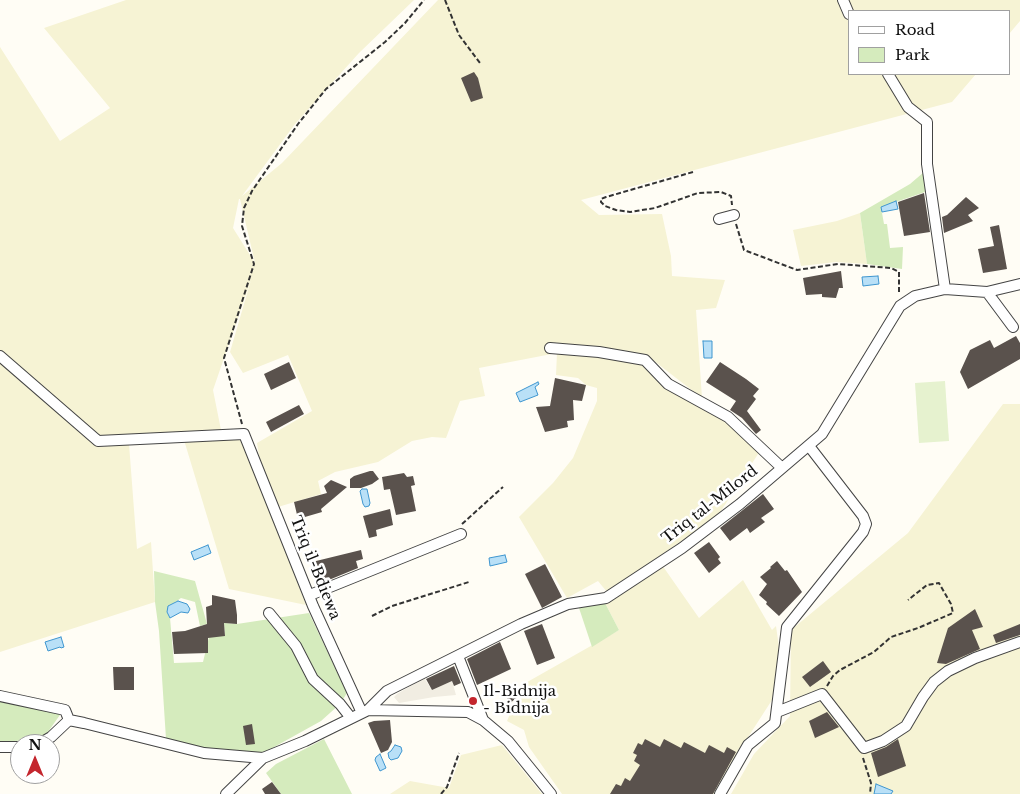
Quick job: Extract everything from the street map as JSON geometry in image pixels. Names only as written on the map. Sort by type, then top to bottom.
[{"type":"street","points":[[843,0],[848,12]]},
{"type":"street","points":[[889,75],[908,107],[927,122],[927,164],[945,289]]},
{"type":"street","points":[[719,219],[734,215]]},
{"type":"street","points":[[900,306],[915,296],[945,289],[987,292],[1020,284]]},
{"type":"street","points":[[987,292],[1013,327]]},
{"type":"street","name":"Triq tal-Milord","points":[[365,711],[387,691],[521,624],[568,604],[606,598],[682,548],[740,504],[781,467],[822,434],[900,306]]},
{"type":"street","points":[[550,348],[599,352],[645,360],[668,384],[728,417],[781,467]]},
{"type":"street","points":[[0,356],[98,441],[244,434]]},
{"type":"street","name":"Triq il-Bdiewa","points":[[244,434],[313,606],[365,711]]},
{"type":"street","points":[[720,794],[748,745],[776,723],[787,627],[863,532],[866,524],[863,516],[809,446]]},
{"type":"street","points":[[310,595],[460,534]]},
{"type":"street","points":[[269,613],[296,646],[313,679],[340,704],[351,718]]},
{"type":"street","points":[[778,712],[822,694],[864,748],[883,742],[906,726],[934,682],[948,671],[975,658],[1020,642]]},
{"type":"street","points":[[458,656],[483,720]]},
{"type":"street","points":[[0,696],[65,710],[69,720]]},
{"type":"street","points":[[226,794],[264,758],[305,741],[365,711],[468,712],[483,720],[508,741],[552,794]]},
{"type":"street","points":[[69,720],[204,753],[264,758]]},
{"type":"street","points":[[54,734],[69,720]]},
{"type":"path","points":[[244,434],[224,358],[254,264],[242,226],[244,208],[252,191],[282,146],[326,89],[405,24],[424,0]]},
{"type":"path","points":[[445,0],[459,35],[480,62]]},
{"type":"path","points":[[693,172],[606,197],[600,199],[600,202],[616,210],[630,212],[655,208],[698,192],[721,192],[732,196],[734,215],[744,250],[797,270],[838,264],[891,268],[899,272],[900,306]]},
{"type":"path","points":[[460,534],[458,528],[503,487]]},
{"type":"path","points":[[372,616],[392,606],[469,582]]},
{"type":"path","points":[[822,694],[833,676],[840,670],[874,652],[891,638],[953,613],[951,604],[939,583],[927,585],[908,600]]},
{"type":"path","points":[[864,748],[863,757],[871,783],[870,794]]},
{"type":"path","points":[[441,794],[448,787],[459,753]]},
{"type":"shaded area","points":[[126,0],[414,0],[359,53],[295,124],[242,196],[282,163],[438,0],[1020,0],[1020,21],[1010,33],[1010,10],[848,10],[848,75],[975,75],[952,102],[581,200],[599,215],[662,214],[671,256],[672,276],[725,280],[716,308],[696,310],[702,398],[645,354],[567,353],[642,361],[726,421],[760,451],[717,517],[607,592],[598,581],[567,598],[519,517],[553,483],[573,458],[597,401],[597,388],[586,385],[578,378],[556,375],[557,353],[479,368],[485,396],[460,401],[446,438],[432,437],[412,441],[378,462],[335,472],[318,481],[321,494],[278,507],[259,456],[257,443],[312,411],[288,355],[243,373],[230,352],[251,280],[213,390],[221,430],[104,437],[96,434],[0,351],[0,47],[60,141],[110,108],[44,28]],"holes":[[[239,199],[240,199],[255,263],[233,228]]]},
{"type":"shaded area","points":[[860,213],[867,264],[836,262],[801,266],[793,230],[837,221]]},
{"type":"shaded area","points":[[0,359],[99,447],[129,444],[137,549],[151,542],[155,602],[0,652]]},
{"type":"shaded area","points":[[1003,404],[1020,404],[1020,794],[731,794],[754,754],[790,716],[791,630],[908,533]]},
{"type":"shaded area","points":[[242,437],[306,605],[229,589],[184,440]]},
{"type":"shaded area","points":[[662,565],[699,618],[743,580],[772,630],[776,626],[780,654],[772,700],[741,748],[716,794],[562,794],[529,747],[524,730],[507,721],[522,685],[619,630],[605,603]]},
{"type":"shaded area","points":[[424,678],[432,690],[452,681],[456,695],[399,703],[394,697]]},
{"type":"shaded area","points":[[502,745],[542,794],[390,794],[410,781],[449,788],[461,755]]},
{"type":"green space","points":[[924,172],[928,191],[881,207],[884,224],[887,224],[890,248],[903,247],[902,269],[867,264],[860,213],[910,184]]},
{"type":"green space","points":[[945,381],[949,441],[919,443],[915,383]]},
{"type":"green space","points":[[154,571],[195,581],[207,624],[200,626],[195,602],[181,598],[171,605],[167,612],[170,618],[174,663],[203,662],[209,637],[225,635],[224,623],[237,624],[309,613],[347,693],[340,704],[321,721],[267,751],[257,753],[198,747],[166,739]]},
{"type":"green space","points":[[605,603],[619,630],[592,647],[579,608]]},
{"type":"green space","points":[[0,695],[62,712],[47,734],[10,734],[10,741],[0,742]]},
{"type":"green space","points":[[324,739],[352,794],[281,794],[266,773],[276,764]]},
{"type":"water","points":[[896,201],[898,209],[882,212],[881,207]]},
{"type":"water","points":[[878,276],[879,284],[863,286],[862,277]]},
{"type":"water","points":[[703,341],[712,341],[712,358],[704,358]]},
{"type":"water","points":[[538,382],[539,384],[535,387],[538,395],[520,402],[516,393]]},
{"type":"water","points":[[367,489],[369,506],[365,507],[363,504],[360,491]]},
{"type":"water","points":[[208,545],[211,553],[194,560],[191,552]]},
{"type":"water","points":[[505,555],[507,562],[490,566],[489,558]]},
{"type":"water","points":[[178,601],[187,604],[190,609],[188,613],[181,612],[170,618],[167,612],[168,606]]},
{"type":"water","points":[[61,637],[64,647],[48,651],[45,642]]},
{"type":"water","points":[[395,745],[401,747],[402,751],[398,758],[391,760],[388,753]]},
{"type":"water","points":[[380,754],[386,768],[380,771],[375,760]]},
{"type":"water","points":[[876,784],[893,791],[891,794],[874,794]]},
{"type":"building","points":[[474,72],[478,78],[483,98],[471,102],[461,78]]},
{"type":"building","points":[[924,193],[930,232],[904,236],[898,202]]},
{"type":"building","points":[[966,197],[979,208],[968,215],[973,221],[944,233],[942,217],[947,215]]},
{"type":"building","points":[[999,225],[1007,269],[983,273],[978,249],[994,246],[990,227]]},
{"type":"building","points":[[841,271],[843,288],[839,288],[836,298],[822,297],[822,294],[806,295],[803,278]]},
{"type":"building","points":[[1016,336],[1020,343],[1020,359],[968,389],[960,372],[970,350],[990,340],[994,348]]},
{"type":"building","points":[[289,362],[296,378],[271,390],[264,374]]},
{"type":"building","points":[[720,362],[759,389],[753,396],[756,399],[747,411],[761,430],[756,434],[742,418],[730,410],[736,401],[706,382]]},
{"type":"building","points":[[555,378],[586,385],[582,401],[573,400],[574,420],[567,421],[568,427],[545,432],[536,407],[550,406]]},
{"type":"building","points":[[299,405],[304,414],[271,432],[266,422]]},
{"type":"building","points":[[373,471],[379,479],[361,488],[350,488],[350,479]]},
{"type":"building","points":[[404,473],[407,477],[413,476],[415,485],[411,486],[416,511],[396,515],[390,489],[384,490],[382,477]]},
{"type":"building","points":[[331,480],[347,487],[321,509],[322,512],[298,519],[294,502],[327,493],[324,486]]},
{"type":"building","points":[[763,494],[774,509],[761,518],[765,522],[750,533],[747,528],[730,541],[720,528]]},
{"type":"building","points":[[390,509],[393,525],[376,530],[377,536],[369,538],[363,516]]},
{"type":"building","points":[[709,542],[720,557],[718,559],[721,563],[709,573],[694,553]]},
{"type":"building","points":[[361,550],[363,559],[356,561],[358,568],[319,584],[312,562]]},
{"type":"building","points":[[777,561],[785,571],[787,570],[802,592],[779,616],[759,595],[767,584],[760,577]]},
{"type":"building","points":[[545,564],[562,597],[542,608],[525,574]]},
{"type":"building","points":[[212,595],[235,600],[237,624],[224,623],[225,636],[208,638],[208,653],[174,654],[172,632],[185,631],[207,624],[206,607],[212,605]]},
{"type":"building","points":[[975,609],[983,627],[972,630],[980,649],[946,664],[937,663],[948,628]]},
{"type":"building","points":[[542,624],[555,658],[537,665],[524,631]]},
{"type":"building","points":[[1020,624],[1020,635],[996,643],[993,635]]},
{"type":"building","points":[[500,642],[511,669],[477,685],[467,659]]},
{"type":"building","points":[[823,661],[831,672],[810,687],[802,677]]},
{"type":"building","points":[[454,666],[461,683],[454,686],[452,681],[432,690],[426,679]]},
{"type":"building","points":[[113,667],[134,667],[134,690],[114,690]]},
{"type":"building","points":[[513,688],[518,697],[510,703],[504,693]]},
{"type":"building","points":[[827,712],[839,727],[815,738],[809,721]]},
{"type":"building","points":[[390,720],[392,742],[388,750],[381,753],[368,723]]},
{"type":"building","points":[[252,724],[255,744],[246,745],[243,726]]},
{"type":"building","points":[[645,739],[660,747],[664,739],[681,748],[684,742],[705,753],[709,745],[724,753],[727,747],[736,752],[713,794],[610,794],[616,784],[621,786],[625,778],[630,781],[640,765],[634,761],[637,755],[633,753],[638,743],[642,745]]},
{"type":"building","points":[[898,739],[906,766],[878,777],[871,753],[886,747]]},
{"type":"building","points":[[272,782],[281,794],[265,794],[262,789]]},
{"type":"place","name":"Il-Bidnija - Bidnija","points":[[473,701]]}]
